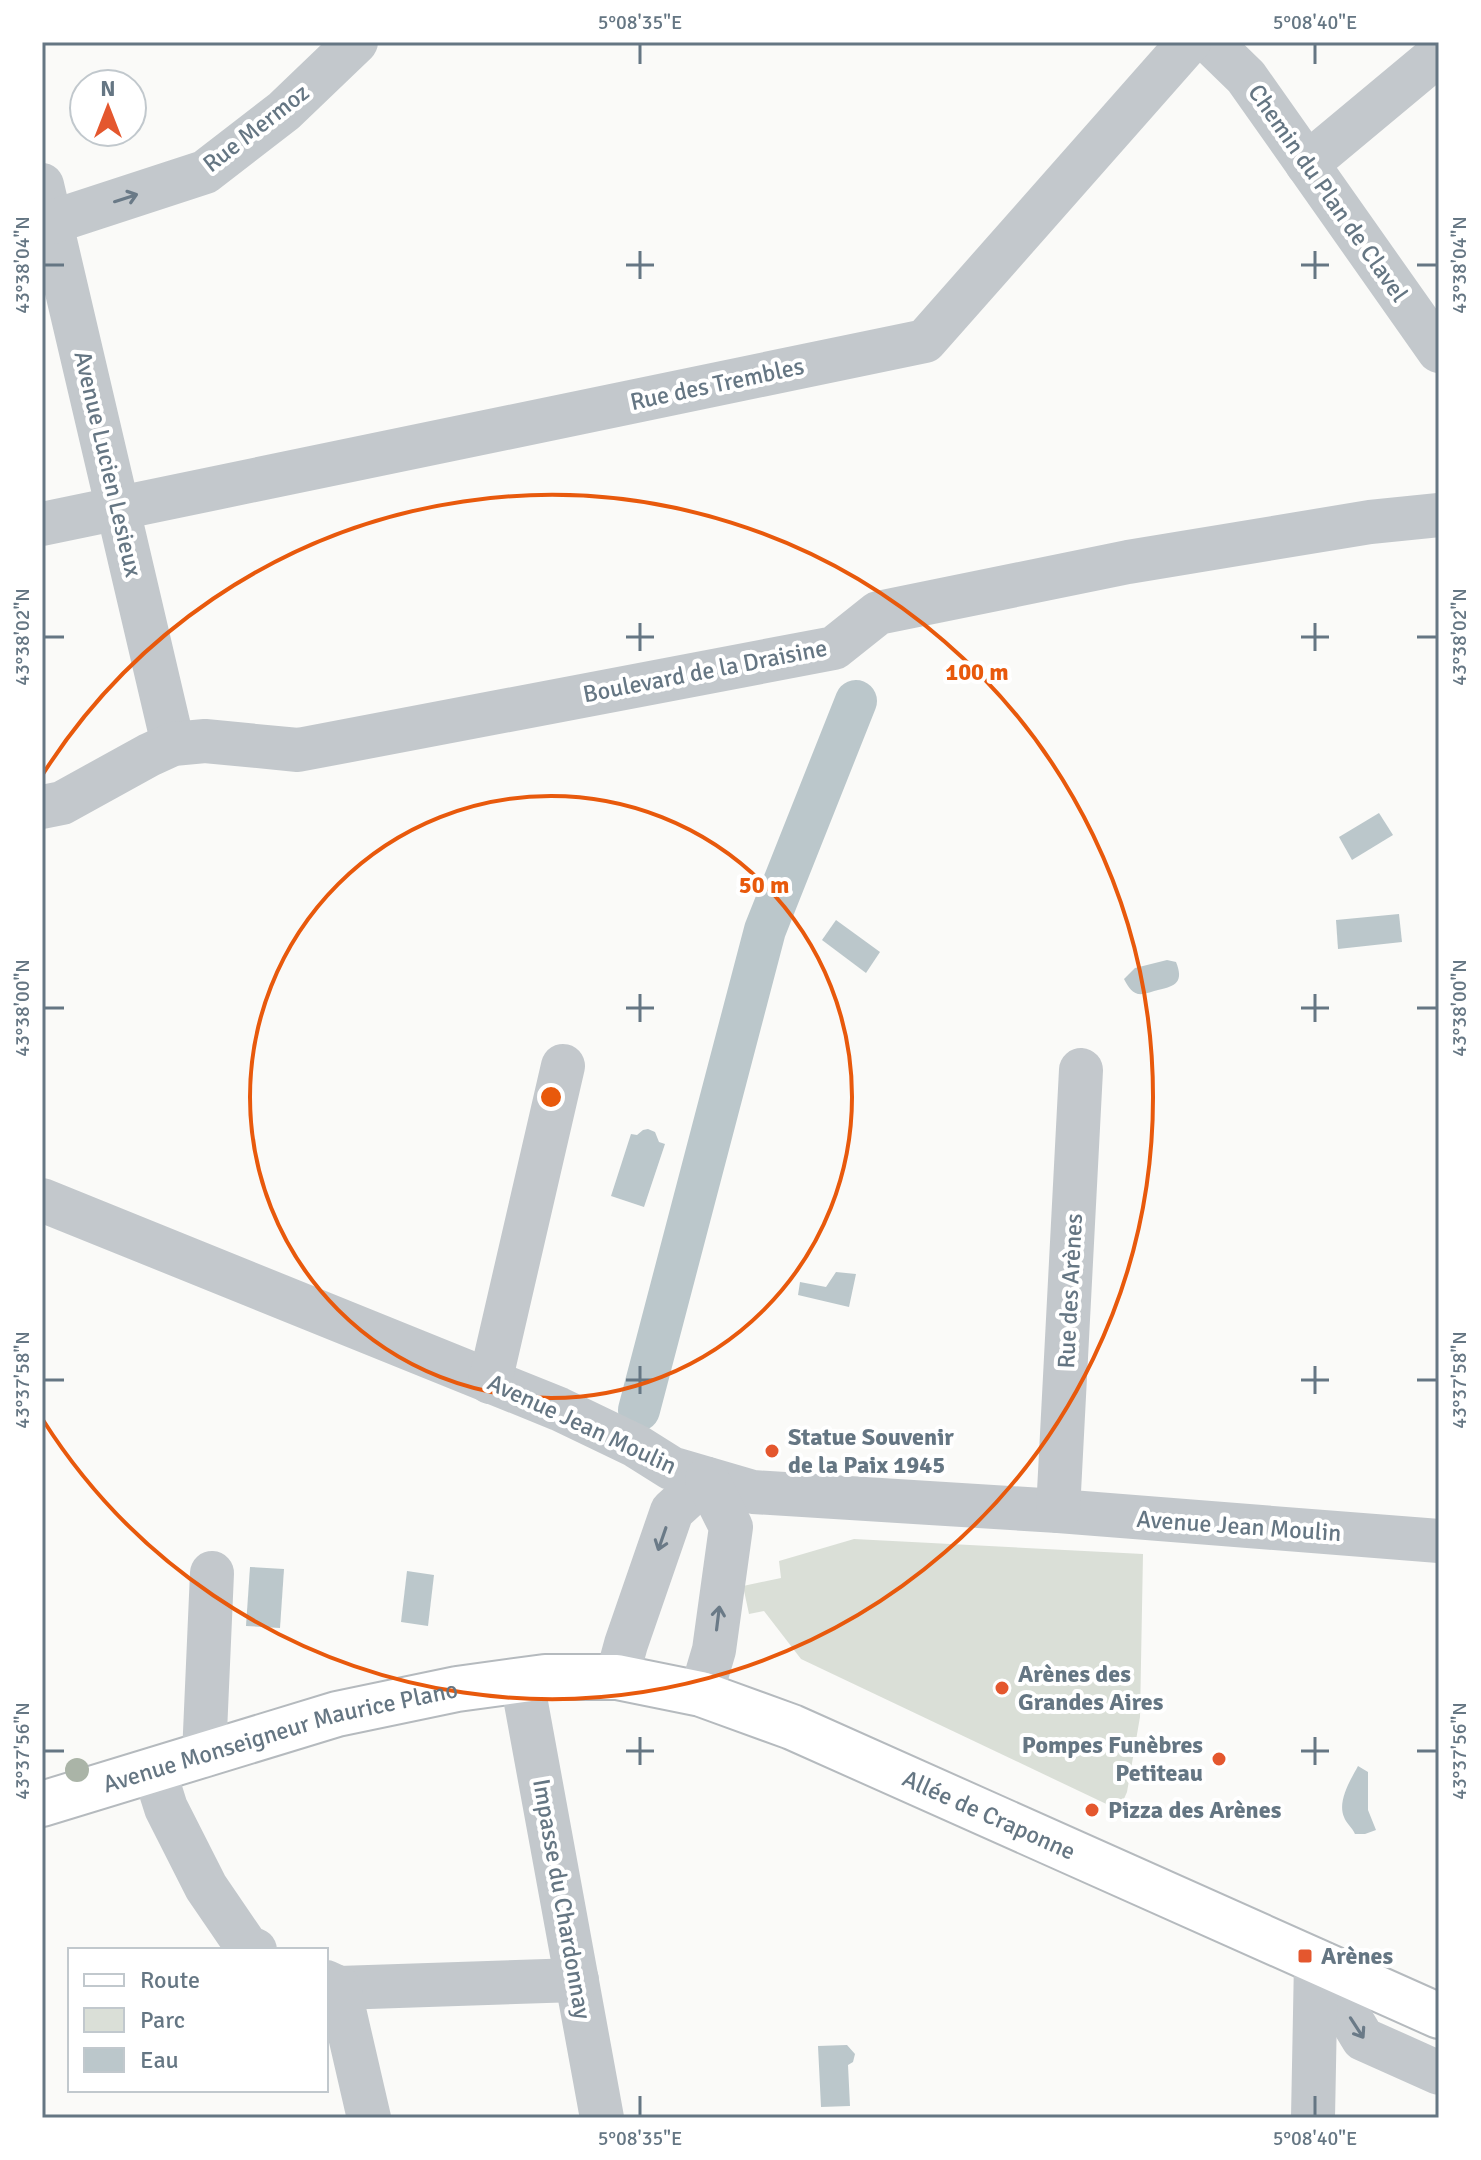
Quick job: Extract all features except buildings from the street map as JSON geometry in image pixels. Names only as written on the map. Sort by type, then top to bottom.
[{"type":"main road","name":"Allée de Craponne","points":[[522,1681],[545,1677],[617,1677],[701,1694],[792,1727],[1439,2016]]},
{"type":"main road","name":"Avenue Monseigneur Maurice Plano","points":[[42,1804],[337,1714],[457,1689],[522,1681]]},
{"type":"street","name":"Rue Mermoz","points":[[47,204],[205,172],[284,111],[356,42]]},
{"type":"street","name":"Rue des Trembles","points":[[42,524],[925,341],[1189,42]]},
{"type":"street","name":"Chemin du Plan de Clavel","points":[[1226,48],[1439,351]]},
{"type":"street","points":[[1307,164],[1439,54]]},
{"type":"street","name":"Avenue Lucien Lesieux","points":[[47,204],[173,744]]},
{"type":"street","name":"Boulevard de la Draisine","points":[[1370,522],[1439,485]]},
{"type":"street","name":"Boulevard de la Draisine","points":[[42,807],[62,803],[173,744],[205,741],[298,750],[834,648],[878,613],[1128,562],[1370,522],[1439,515]]},
{"type":"street","points":[[490,1382],[563,1066]]},
{"type":"street","name":"Rue des Arènes","points":[[1058,1511],[1081,1070]]},
{"type":"street","name":"Avenue Jean Moulin","points":[[42,1200],[559,1409],[636,1446],[671,1468],[753,1492],[1058,1511],[1439,1541]]},
{"type":"street","points":[[617,1677],[672,1511],[707,1479],[731,1527],[714,1650],[701,1694]]},
{"type":"street","points":[[204,1755],[212,1573]]},
{"type":"street","name":"Impasse du Chardonnay","points":[[522,1681],[602,2118]]},
{"type":"street","points":[[154,1770],[166,1808],[206,1887],[250,1948]]},
{"type":"street","points":[[1316,1961],[1363,2039],[1439,2073]]},
{"type":"street","points":[[1313,2118],[1316,1961]]},
{"type":"street","points":[[369,2118],[332,1985],[577,1980]]},
{"type":"green space","name":"Arènes des Grandes Aires","points":[[854,1539],[1143,1554],[1140,1717],[1127,1792],[1119,1810],[801,1659],[764,1611],[749,1614],[743,1586],[781,1578],[779,1561]]},
{"type":"water","points":[[1379,813],[1393,835],[1352,860],[1339,837]]},
{"type":"water","points":[[1399,914],[1402,942],[1338,949],[1336,920]]},
{"type":"water","points":[[836,920],[880,952],[866,973],[822,940]]},
{"type":"water","points":[[1167,960],[1176,962],[1179,974],[1177,982],[1170,987],[1138,994],[1124,979],[1135,968]]},
{"type":"water","points":[[648,1129],[655,1132],[659,1142],[665,1144],[644,1207],[611,1196],[631,1134],[637,1135]]},
{"type":"water","points":[[836,1272],[856,1274],[849,1307],[798,1295],[800,1282],[826,1287]]},
{"type":"water","points":[[250,1567],[284,1569],[280,1628],[246,1626]]},
{"type":"water","points":[[407,1571],[434,1575],[428,1626],[401,1622]]},
{"type":"water","points":[[1358,1766],[1368,1772],[1368,1810],[1376,1830],[1365,1834],[1355,1834],[1342,1811],[1346,1790]]},
{"type":"water","points":[[847,2045],[855,2054],[853,2062],[848,2065],[850,2106],[821,2107],[818,2046]]},
{"type":"waterway","points":[[639,1410],[765,930],[856,701]]},
{"type":"place","name":"Statue Souvenir de la Paix 1945","points":[[772,1451]]},
{"type":"place","name":"Arènes des Grandes Aires","points":[[1002,1688]]},
{"type":"place","name":"Pompes Funèbres Petiteau","points":[[1219,1759]]},
{"type":"place","name":"Pizza des Arènes","points":[[1092,1810]]},
{"type":"place","name":"Arènes","points":[[1305,1956]]}]
